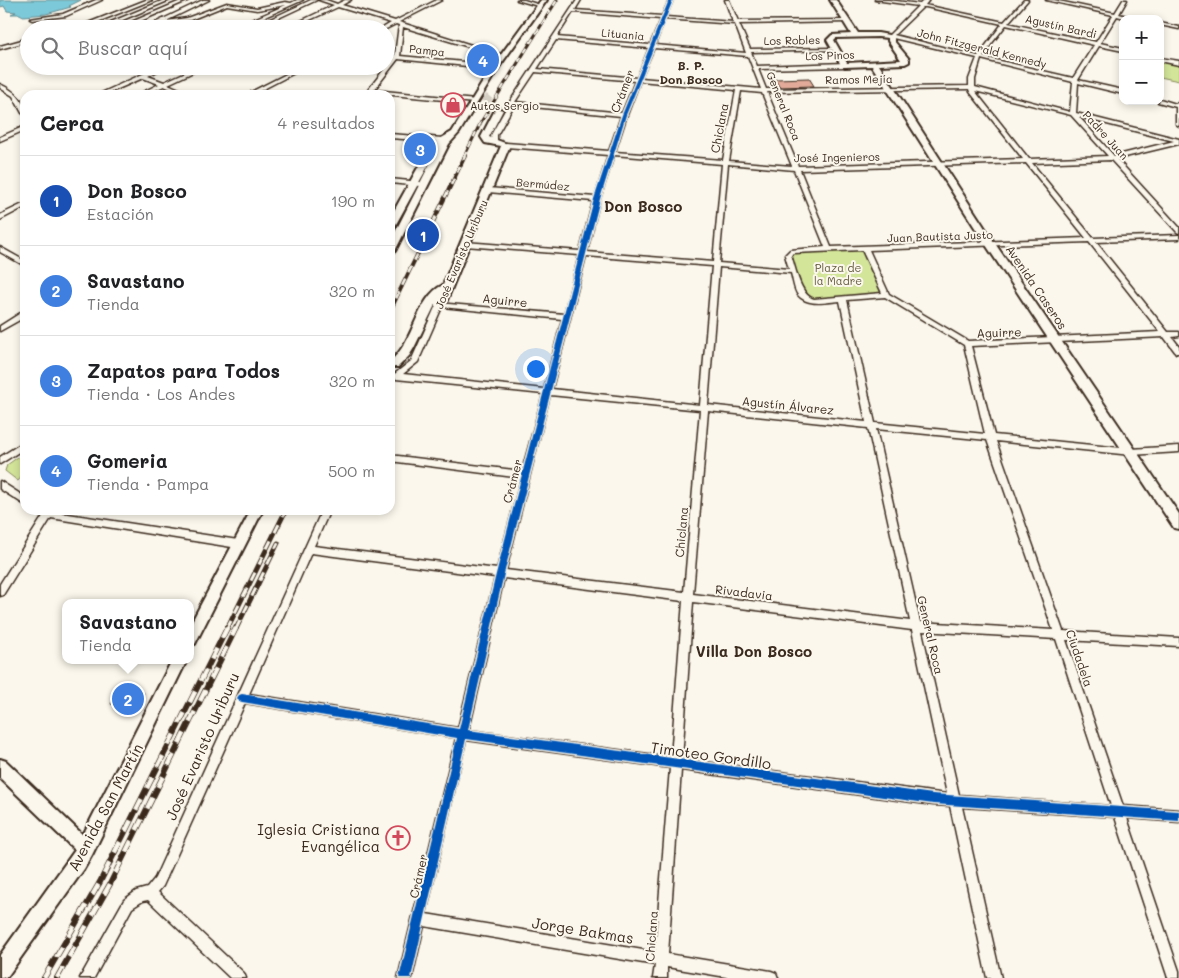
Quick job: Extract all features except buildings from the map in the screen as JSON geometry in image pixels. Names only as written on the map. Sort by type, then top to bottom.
[{"type":"street","points":[[32,19],[64,15],[100,0]]},
{"type":"street","points":[[98,20],[150,0]]},
{"type":"street","points":[[118,20],[168,0]]},
{"type":"street","points":[[139,20],[187,0]]},
{"type":"street","points":[[163,20],[207,0]]},
{"type":"street","points":[[321,0],[386,20]]},
{"type":"street","points":[[305,20],[349,0]]},
{"type":"street","points":[[395,23],[440,0]]},
{"type":"street","points":[[395,234],[445,143],[455,133],[496,67],[541,2],[520,0]]},
{"type":"street","points":[[499,110],[485,136],[488,141],[495,144],[494,135],[512,103],[578,0]]},
{"type":"street","name":"Crámer","points":[[405,978],[500,574],[597,199],[624,115],[671,0]]},
{"type":"street","name":"General Roca","points":[[727,0],[829,249]]},
{"type":"street","points":[[833,0],[856,36]]},
{"type":"street","name":"Agustín Bardi","points":[[877,0],[921,5],[1119,49]]},
{"type":"street","points":[[890,36],[927,0]]},
{"type":"street","points":[[1026,0],[979,58],[972,88],[1089,240],[1179,351]]},
{"type":"street","points":[[1048,0],[1117,15]]},
{"type":"street","points":[[1074,81],[1125,0]]},
{"type":"street","points":[[254,20],[299,1],[312,1]]},
{"type":"street","points":[[270,20],[312,1]]},
{"type":"street","points":[[178,20],[188,19],[227,4],[257,9],[285,3],[290,4]]},
{"type":"street","points":[[572,10],[737,23],[846,21]]},
{"type":"street","points":[[283,14],[290,16]]},
{"type":"street","points":[[395,23],[504,56]]},
{"type":"street","points":[[396,57],[401,25]]},
{"type":"street","points":[[1164,25],[1179,28]]},
{"type":"street","name":"John Fitzgerald Kennedy","points":[[836,49],[830,40],[834,36],[890,36],[1119,91]]},
{"type":"street","name":"Los Pinos","points":[[756,68],[845,66],[905,62],[905,59],[891,41],[890,36]]},
{"type":"street","name":"Lituania","points":[[554,38],[651,47],[749,53]]},
{"type":"street","points":[[0,48],[20,41]]},
{"type":"street","points":[[484,97],[510,58],[510,47]]},
{"type":"street","points":[[836,49],[845,66]]},
{"type":"street","name":"Los Robles","points":[[749,53],[836,49]]},
{"type":"street","name":"Pampa","points":[[396,57],[496,67]]},
{"type":"street","points":[[1164,60],[1179,63]]},
{"type":"street","name":"Avenida Caseros","points":[[875,64],[991,244],[1179,524]]},
{"type":"street","name":"Ramos Mejía","points":[[534,70],[739,90],[972,88],[1179,141]]},
{"type":"street","points":[[151,90],[184,75]]},
{"type":"street","points":[[258,90],[288,75]]},
{"type":"street","points":[[371,90],[382,75]]},
{"type":"street","points":[[112,90],[144,76],[178,90]]},
{"type":"street","name":"Padre Juan","points":[[1074,81],[1073,114],[1179,231]]},
{"type":"street","points":[[0,86],[15,95],[20,104]]},
{"type":"street","name":"Chiclana","points":[[660,978],[688,598],[716,264],[725,164],[739,90]]},
{"type":"street","points":[[395,95],[474,101]]},
{"type":"street","points":[[1164,102],[1179,105],[1179,124]]},
{"type":"street","points":[[512,103],[624,115]]},
{"type":"street","points":[[395,216],[434,146],[462,119]]},
{"type":"street","points":[[0,139],[20,130]]},
{"type":"street","points":[[395,136],[442,140]]},
{"type":"street","name":"José Ingenieros","points":[[495,144],[796,169],[1113,158],[1179,141]]},
{"type":"street","name":"José Evaristo Uriburu","points":[[395,376],[406,371],[414,362],[440,305],[506,145]]},
{"type":"street","points":[[432,169],[428,168],[438,150],[434,146]]},
{"type":"street","points":[[395,181],[424,184]]},
{"type":"street","name":"Bermúdez","points":[[488,190],[597,199]]},
{"type":"street","points":[[0,218],[20,208]]},
{"type":"street","name":"Juan Bautista Justo","points":[[793,271],[788,255],[792,251],[1179,237]]},
{"type":"street","points":[[465,244],[793,271],[803,297],[814,301],[886,296],[865,248]]},
{"type":"street","points":[[0,250],[20,261]]},
{"type":"street","points":[[395,363],[407,353],[428,308],[449,283]]},
{"type":"street","name":"Aguirre","points":[[886,296],[967,344],[1179,334]]},
{"type":"street","name":"General Roca","points":[[844,298],[994,978]]},
{"type":"street","name":"Aguirre","points":[[440,305],[567,317]]},
{"type":"street","points":[[0,329],[20,317]]},
{"type":"street","name":"Ciudadela","points":[[967,344],[990,437],[1060,636],[1175,978]]},
{"type":"street","points":[[414,362],[414,370],[417,377]]},
{"type":"street","name":"Agustín Álvarez","points":[[395,377],[417,377],[1131,452],[1179,449]]},
{"type":"street","points":[[0,461],[20,447]]},
{"type":"street","points":[[395,459],[525,475]]},
{"type":"street","points":[[0,484],[20,498]]},
{"type":"street","points":[[0,592],[47,515]]},
{"type":"street","points":[[67,515],[238,544]]},
{"type":"street","points":[[194,632],[238,544],[255,515]]},
{"type":"street","name":"José Evaristo Uriburu","points":[[150,893],[159,882],[324,515]]},
{"type":"street","name":"Rivadavia","points":[[308,549],[917,626],[1179,642]]},
{"type":"street","name":"Avenida San Martín","points":[[0,970],[48,906],[86,849],[178,664]]},
{"type":"street","name":"Timoteo Gordillo","points":[[242,698],[462,734],[955,802],[1179,816]]},
{"type":"street","points":[[0,767],[86,849]]},
{"type":"street","points":[[87,978],[128,904],[140,895],[150,893],[239,978]]},
{"type":"street","name":"Jorge Bakmas","points":[[419,919],[771,978]]},
{"type":"green space","points":[[1164,61],[1179,64],[1179,81],[1164,78]]},
{"type":"green space","name":"Plaza de la Madre","points":[[865,248],[886,295],[814,301],[803,297],[790,253]]},
{"type":"green space","points":[[20,456],[20,479],[18,481],[5,471],[7,465]]},
{"type":"water","points":[[0,0],[81,0],[69,6],[71,7],[46,14],[23,16],[11,14],[16,12],[7,11],[4,6],[0,7]]},
{"type":"tunnel","points":[[484,97],[499,110]]},
{"type":"railway","points":[[464,157],[481,122],[557,0]]},
{"type":"railway","points":[[395,301],[465,156]]},
{"type":"railway","points":[[227,629],[284,515]]},
{"type":"railway","points":[[236,629],[278,543]]},
{"type":"railway","points":[[44,978],[100,882],[227,628]]},
{"type":"railway","points":[[57,978],[110,884],[236,628]]},
{"type":"cycle path","points":[[405,978],[500,574],[597,199],[624,115],[671,0]]},
{"type":"cycle path","points":[[242,698],[462,734],[933,799],[1179,816]]},
{"type":"place","name":"Gomeria","points":[[483,60]]},
{"type":"place","name":"Autos Sergio","points":[[453,105]]},
{"type":"place","name":"Zapatos para Todos","points":[[420,149]]},
{"type":"place","name":"Don Bosco","points":[[423,235]]},
{"type":"place","name":"Savastano","points":[[128,699]]},
{"type":"place","name":"Iglesia Cristiana Evangélica","points":[[398,838]]},
{"type":"district","name":"B. P. Don Bosco","points":[[691,72]]},
{"type":"district","name":"Don Bosco","points":[[643,206]]},
{"type":"district","name":"Villa Don Bosco","points":[[754,651]]}]
